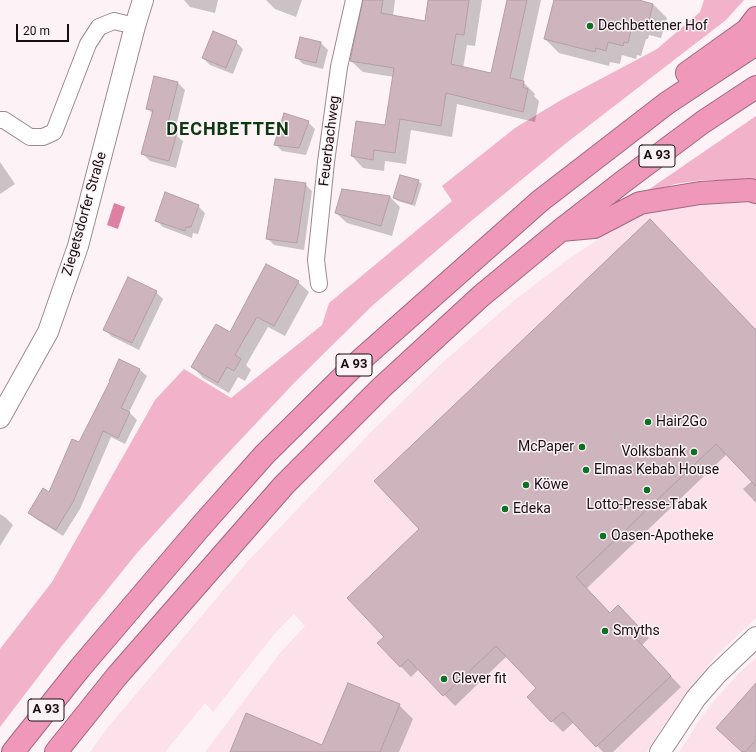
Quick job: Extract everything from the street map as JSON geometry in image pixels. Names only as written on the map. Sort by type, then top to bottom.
[{"type":"highway","points":[[667,103],[684,75],[747,30],[756,18]]},
{"type":"highway","name":"A 93","points":[[13,752],[80,668],[202,525],[265,454],[344,376],[540,201],[667,103],[756,44]]},
{"type":"highway","name":"A 93","points":[[56,752],[117,676],[284,485],[381,388],[481,296],[561,230],[703,122],[756,87]]},
{"type":"highway","points":[[561,230],[594,227],[640,203],[700,193],[750,190],[756,192]]},
{"type":"street","name":"Ziegetsdorfer Straße","points":[[0,418],[48,332],[78,246],[143,0]]},
{"type":"street","name":"Feuerbachweg","points":[[319,284],[316,260],[326,162],[339,67],[354,0]]},
{"type":"street","points":[[1,117],[30,137],[42,137],[54,132],[88,44],[99,28],[114,21],[135,26]]},
{"type":"street","points":[[660,752],[696,698],[717,674],[756,637]]},
{"type":"shaded area","points":[[704,0],[744,0],[726,20],[565,144],[470,222],[373,305],[295,382],[137,553],[61,647],[0,727],[0,649],[52,582],[155,400],[184,369],[231,398],[322,325],[329,303],[452,201],[442,186],[515,128],[561,100],[657,49],[700,12]]},
{"type":"shaded area","points":[[756,116],[756,182],[702,180],[675,184],[650,192],[648,190]]},
{"type":"shaded area","points":[[756,200],[756,618],[719,653],[698,678],[660,731],[647,752],[205,752],[280,653],[305,626],[294,614],[276,632],[213,712],[205,703],[165,752],[90,752],[105,731],[246,563],[374,429],[442,363],[516,299],[567,260],[603,236],[642,215],[676,204]]},
{"type":"shaded area","points":[[114,203],[125,207],[118,229],[107,225]]},
{"type":"shaded area","points":[[756,658],[756,752],[679,752],[702,716],[720,694],[740,672]]},
{"type":"building","points":[[363,0],[383,0],[381,13],[425,21],[428,0],[469,0],[464,35],[456,34],[451,64],[491,73],[507,0],[527,0],[510,78],[524,81],[523,87],[528,89],[523,112],[446,93],[441,126],[400,119],[395,153],[374,150],[373,160],[351,156],[356,121],[385,125],[394,68],[350,61]]},
{"type":"building","name":"Dechbettener Hof","points":[[554,0],[639,0],[653,4],[648,25],[635,22],[634,26],[632,26],[628,43],[624,42],[623,46],[608,42],[606,51],[596,48],[595,52],[544,39]]},
{"type":"building","points":[[213,31],[237,41],[226,68],[202,58]]},
{"type":"building","points":[[300,37],[321,42],[316,63],[295,58]]},
{"type":"building","points":[[154,76],[178,82],[166,131],[177,133],[169,161],[141,154],[153,110],[146,109]]},
{"type":"building","points":[[284,113],[309,121],[299,148],[274,145]]},
{"type":"building","points":[[400,175],[419,180],[412,204],[393,198]]},
{"type":"building","points":[[275,179],[306,183],[297,243],[266,239]]},
{"type":"building","points":[[342,189],[390,196],[381,226],[335,213]]},
{"type":"building","points":[[165,192],[199,205],[191,227],[186,227],[185,231],[155,221]]},
{"type":"building","name":"Köwe","points":[[650,219],[756,330],[756,486],[716,444],[576,577],[610,613],[618,605],[639,627],[632,634],[671,676],[596,747],[563,712],[551,722],[527,697],[536,688],[496,646],[443,696],[408,659],[400,667],[377,643],[384,637],[347,598],[419,529],[374,481]]},
{"type":"building","points":[[266,264],[299,281],[274,326],[257,317],[235,355],[241,359],[234,371],[227,367],[218,383],[191,367],[216,324],[230,332]]},
{"type":"building","points":[[128,277],[157,291],[132,343],[103,330]]},
{"type":"building","points":[[119,359],[140,369],[121,408],[130,412],[118,438],[103,431],[73,502],[56,530],[28,513],[43,488],[49,492],[72,439],[79,442],[110,381]]},
{"type":"building","points":[[348,683],[400,704],[380,752],[230,752],[246,713],[322,745]]},
{"type":"building","points":[[756,683],[756,740],[745,752],[742,752],[716,728]]},
{"type":"place","name":"Dechbettener Hof","points":[[590,26]]},
{"type":"place","name":"Hair2Go","points":[[648,422]]},
{"type":"place","name":"McPaper","points":[[582,447]]},
{"type":"place","name":"Volksbank","points":[[694,452]]},
{"type":"place","name":"Elmas Kebab House","points":[[586,470]]},
{"type":"place","name":"Köwe","points":[[526,485]]},
{"type":"place","name":"Lotto-Presse-Tabak","points":[[647,490]]},
{"type":"place","name":"Edeka","points":[[505,509]]},
{"type":"place","name":"Oasen-Apotheke","points":[[603,536]]},
{"type":"place","name":"Smyths","points":[[605,631]]},
{"type":"place","name":"Clever fit","points":[[444,679]]},
{"type":"district","name":"DECHBETTEN","points":[[228,130]]}]
